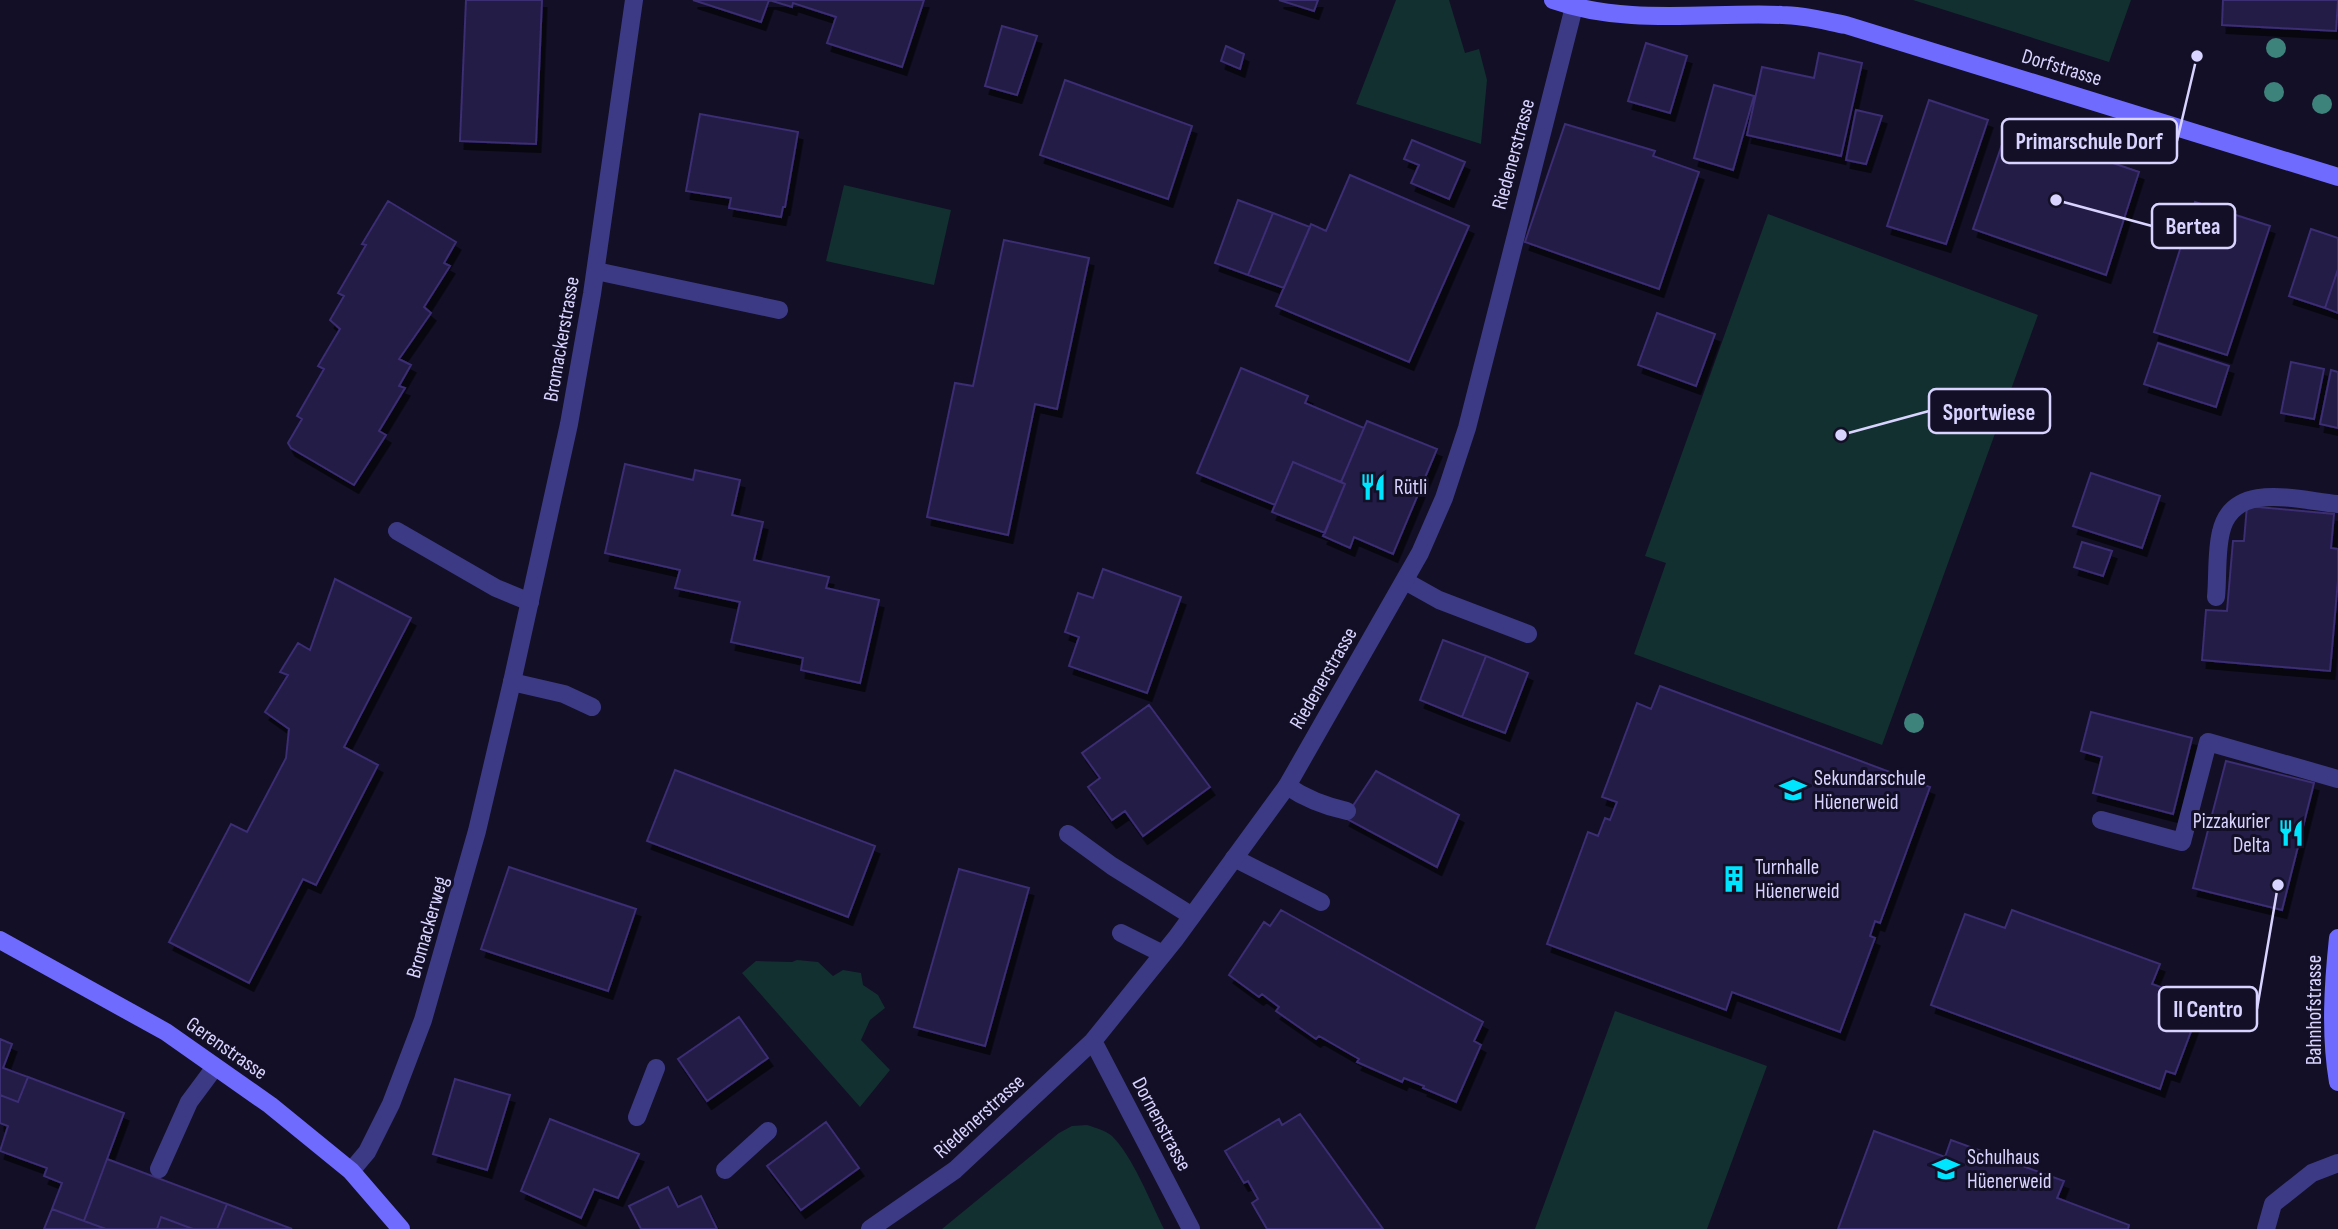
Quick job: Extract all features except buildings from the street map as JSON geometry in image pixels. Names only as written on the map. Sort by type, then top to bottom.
[{"type":"street","name":"Bromackerstrasse","points":[[512,682],[569,424],[596,271],[634,0]]},
{"type":"street","name":"Dorfstrasse","points":[[1553,0],[1574,8],[1628,15],[1785,7],[1815,19],[1878,33],[2338,177]]},
{"type":"street","name":"Riedenerstrasse","points":[[870,1229],[955,1170],[1093,1041],[1192,916],[1287,786],[1420,553],[1444,498],[1464,440],[1574,8]]},
{"type":"street","points":[[596,271],[779,310]]},
{"type":"street","points":[[2216,597],[2221,531],[2229,514],[2242,501],[2261,496],[2338,504]]},
{"type":"street","points":[[397,531],[496,588],[530,602]]},
{"type":"street","points":[[1405,580],[1438,600],[1528,634]]},
{"type":"street","points":[[512,682],[564,694],[592,708]]},
{"type":"street","name":"Bromackerweg","points":[[351,1171],[367,1152],[391,1104],[423,1020],[467,868],[512,682]]},
{"type":"street","points":[[2101,820],[2182,842],[2208,742],[2338,779]]},
{"type":"street","points":[[1287,786],[1303,797],[1347,811]]},
{"type":"street","points":[[1068,834],[1112,866],[1192,916]]},
{"type":"street","points":[[1234,858],[1321,902]]},
{"type":"street","points":[[1121,933],[1163,954]]},
{"type":"street","name":"Bahnhofstrasse","points":[[2338,939],[2334,992],[2338,1082]]},
{"type":"street","name":"Gerenstrasse","points":[[0,940],[166,1032],[270,1105],[351,1171],[401,1229]]},
{"type":"street","name":"Dornenstrasse","points":[[1093,1041],[1191,1229]]},
{"type":"street","points":[[159,1169],[190,1102],[215,1067]]},
{"type":"street","points":[[637,1117],[656,1068]]},
{"type":"street","points":[[725,1170],[768,1131]]},
{"type":"street","points":[[2266,1229],[2273,1204],[2312,1173],[2338,1163]]},
{"type":"green space","points":[[1396,0],[1449,0],[1465,53],[1479,49],[1487,80],[1481,144],[1356,104]]},
{"type":"green space","points":[[1913,0],[2131,0],[2109,62]]},
{"type":"green space","points":[[844,185],[951,210],[934,285],[826,261]]},
{"type":"green space","points":[[1768,214],[2038,315],[1882,745],[1634,654],[1666,563],[1645,556]]},
{"type":"green space","points":[[756,961],[818,962],[833,976],[843,970],[861,973],[863,985],[878,995],[885,1008],[870,1020],[861,1040],[890,1070],[860,1107],[742,973]]},
{"type":"green space","points":[[1615,1011],[1767,1066],[1707,1229],[1535,1229]]},
{"type":"green space","points":[[1087,1125],[1106,1132],[1119,1144],[1134,1167],[1164,1229],[942,1229],[1059,1133],[1072,1126]]},
{"type":"place","name":"Primarschule Dorf","points":[[2197,56]]},
{"type":"place","name":"Bertea","points":[[2056,200]]},
{"type":"place","name":"Sportwiese","points":[[1841,435]]},
{"type":"place","name":"Rütli","points":[[1373,487]]},
{"type":"place","name":"Sekundarschule Hüenerweid","points":[[1793,790]]},
{"type":"place","name":"Pizzakurier Delta","points":[[2291,833]]},
{"type":"place","name":"Turnhalle Hüenerweid","points":[[1734,879]]},
{"type":"place","name":"Il Centro","points":[[2278,885]]},
{"type":"place","name":"Schulhaus Hüenerweid","points":[[1946,1169]]}]
